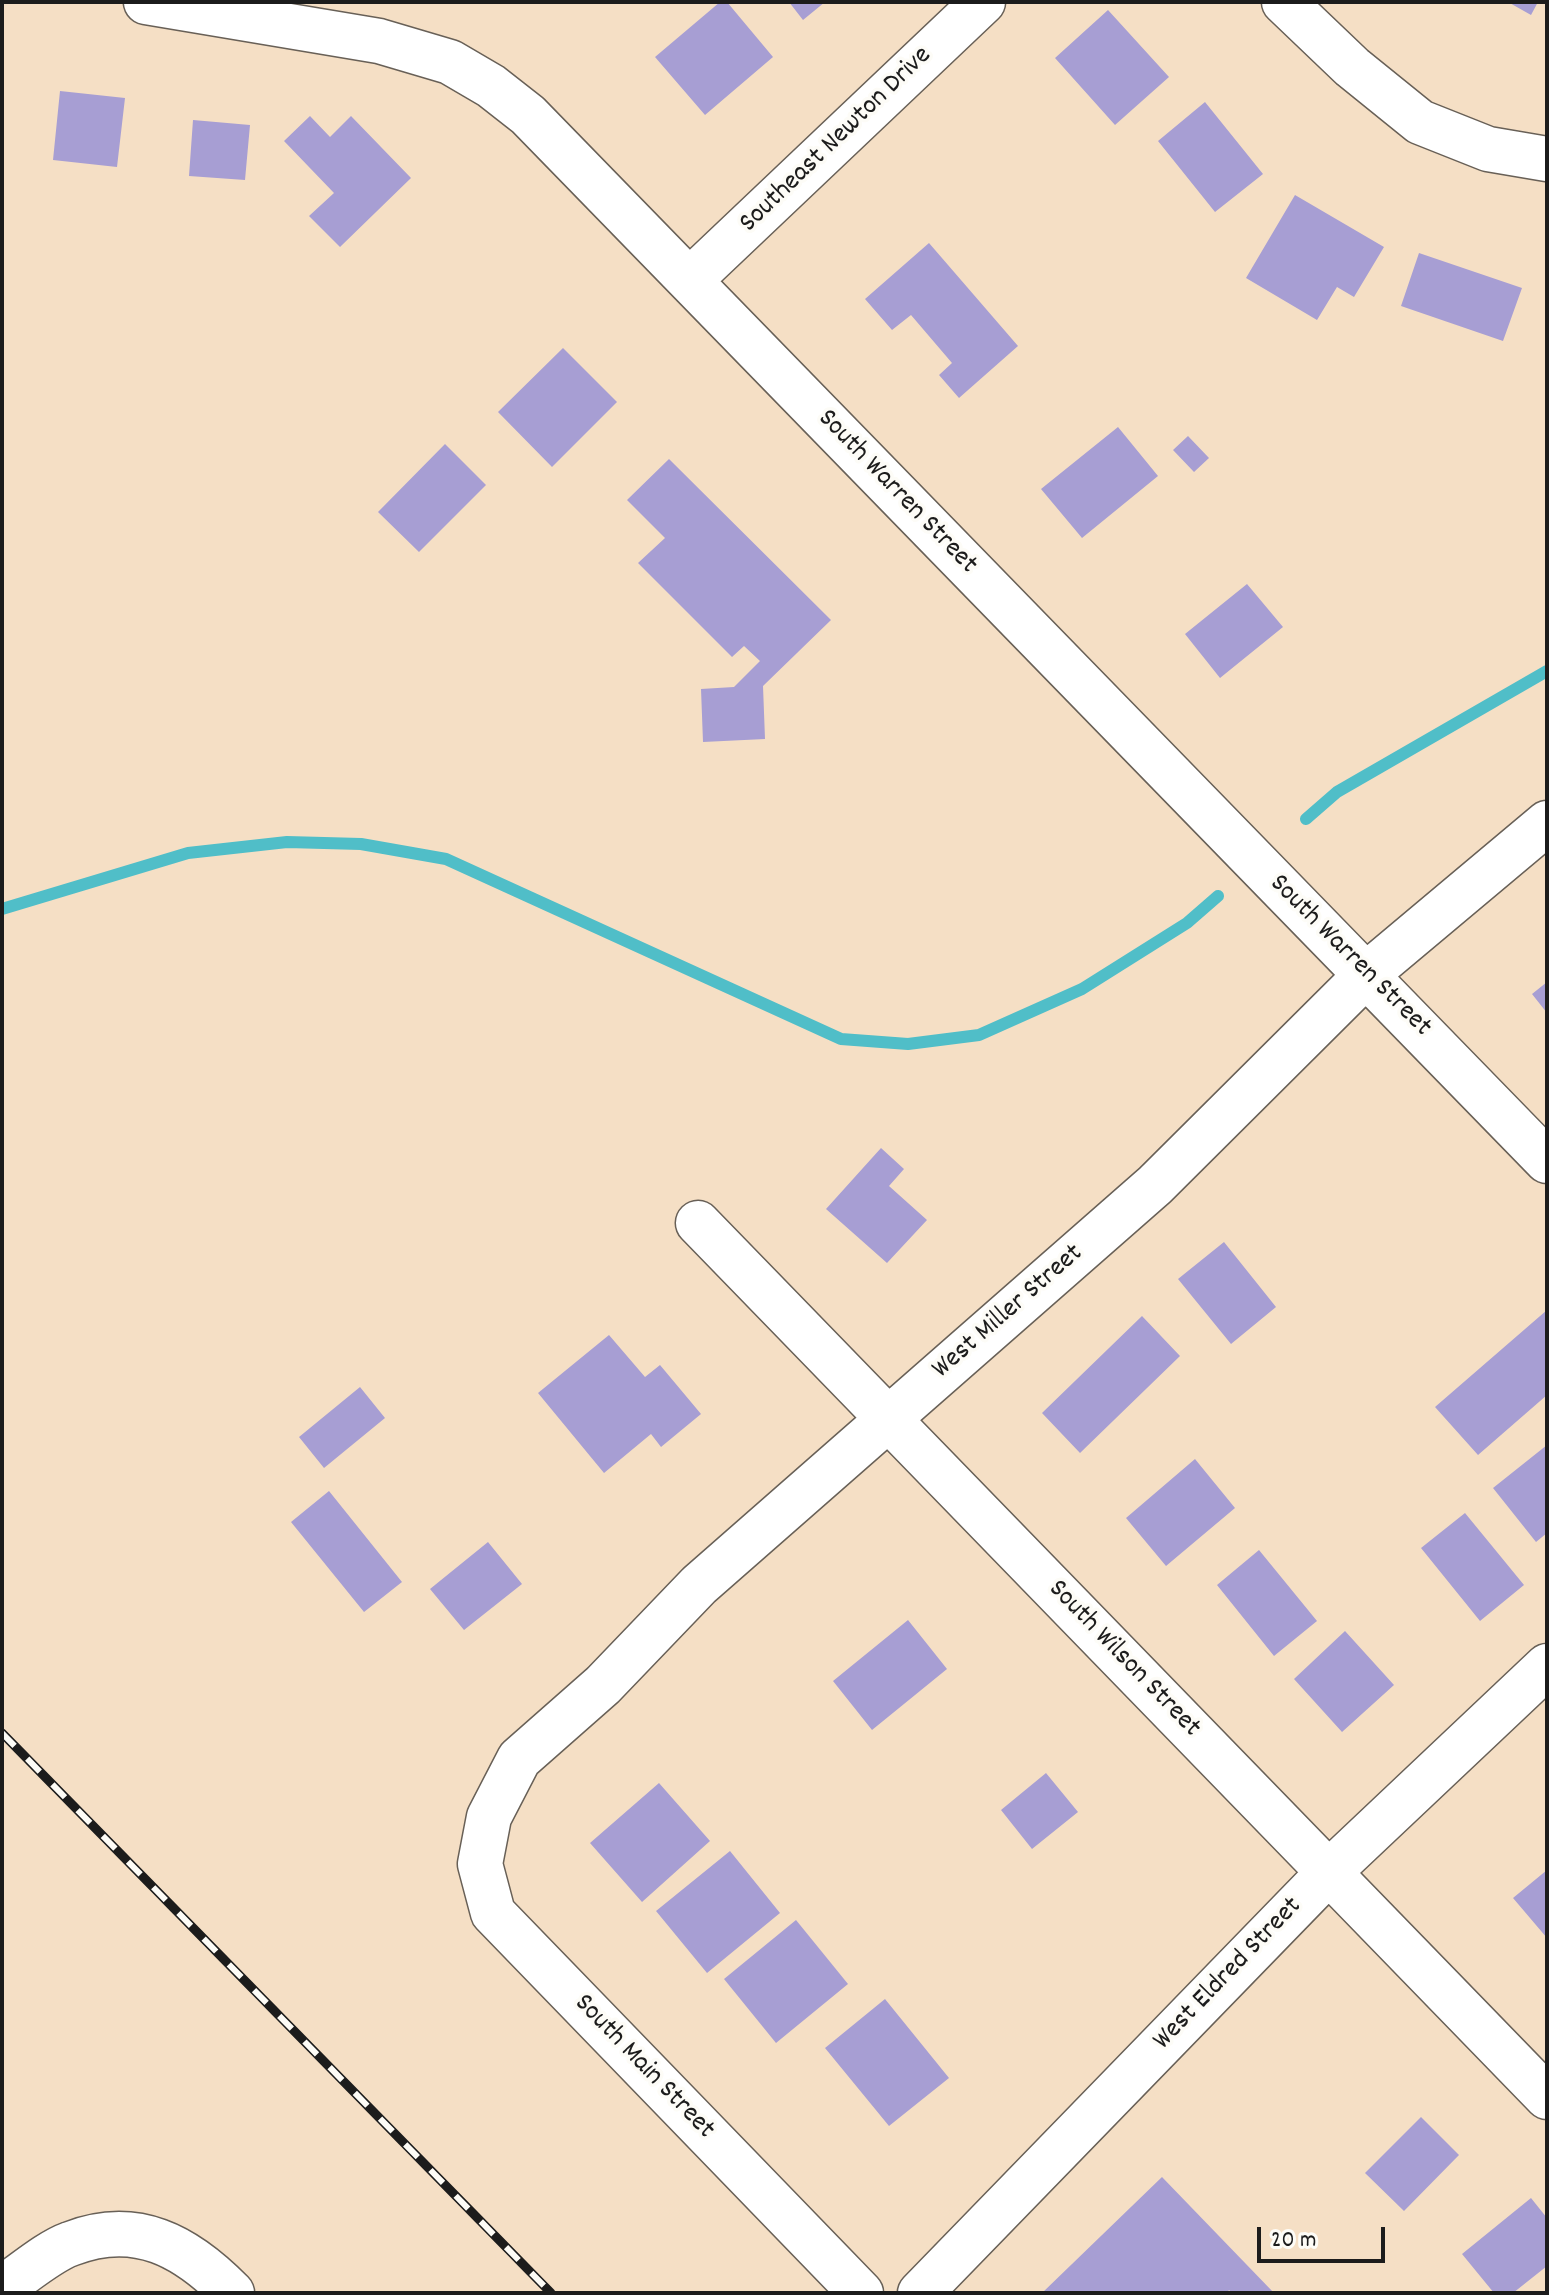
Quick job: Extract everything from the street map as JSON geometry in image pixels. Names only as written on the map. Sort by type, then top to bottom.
[{"type":"street","name":"South Warren Street","points":[[146,2],[379,41],[450,62],[491,86],[528,115],[1547,1161]]},
{"type":"street","name":"Southeast Newton Drive","points":[[690,280],[983,2]]},
{"type":"street","points":[[1284,2],[1352,67],[1420,122],[1488,149],[1547,159]]},
{"type":"street","name":"West Miller Street","points":[[489,1817],[519,1759],[603,1685],[699,1585],[1155,1185],[1367,974],[1547,823]]},
{"type":"street","name":"South Wilson Street","points":[[698,1223],[1547,2097]]},
{"type":"street","name":"West Eldred Street","points":[[920,2293],[1329,1872],[1547,1666]]},
{"type":"street","name":"South Main Street","points":[[489,1817],[480,1864],[493,1913],[861,2293]]},
{"type":"street","points":[[2,2288],[69,2244],[111,2233],[165,2241],[210,2270],[232,2293]]},
{"type":"building","points":[[720,2],[727,2],[773,57],[705,115],[655,57]]},
{"type":"building","points":[[789,2],[825,2],[803,20]]},
{"type":"building","points":[[1508,2],[1538,2],[1531,15]]},
{"type":"building","points":[[1108,10],[1169,77],[1115,125],[1055,58]]},
{"type":"building","points":[[60,91],[125,98],[117,167],[53,160]]},
{"type":"building","points":[[1205,102],[1263,174],[1215,212],[1158,141]]},
{"type":"building","points":[[310,116],[330,137],[351,116],[411,178],[340,247],[309,216],[334,193],[284,141]]},
{"type":"building","points":[[193,120],[250,125],[245,180],[189,176]]},
{"type":"building","points":[[1295,195],[1384,247],[1354,297],[1337,287],[1317,320],[1246,278]]},
{"type":"building","points":[[929,243],[1018,346],[959,398],[939,375],[952,363],[911,315],[892,330],[865,299]]},
{"type":"building","points":[[1419,253],[1522,288],[1503,341],[1401,306]]},
{"type":"building","points":[[563,348],[617,402],[552,467],[498,412]]},
{"type":"building","points":[[1118,427],[1158,476],[1082,538],[1041,489]]},
{"type":"building","points":[[1188,436],[1209,458],[1194,472],[1173,450]]},
{"type":"building","points":[[445,444],[486,485],[419,552],[378,512]]},
{"type":"building","points":[[669,459],[831,620],[763,686],[765,739],[703,742],[701,689],[734,687],[760,661],[744,646],[732,657],[638,563],[665,538],[627,500]]},
{"type":"building","points":[[1247,584],[1283,627],[1220,678],[1185,634]]},
{"type":"building","points":[[1547,982],[1547,1013],[1532,994]]},
{"type":"building","points":[[881,1148],[904,1169],[889,1186],[927,1220],[887,1263],[826,1209]]},
{"type":"building","points":[[1224,1242],[1276,1307],[1231,1344],[1178,1279]]},
{"type":"building","points":[[1547,1310],[1547,1395],[1478,1455],[1435,1407]]},
{"type":"building","points":[[1142,1316],[1180,1356],[1080,1453],[1042,1413]]},
{"type":"building","points":[[609,1335],[645,1377],[660,1365],[701,1414],[661,1447],[651,1434],[604,1473],[538,1393]]},
{"type":"building","points":[[360,1387],[385,1418],[324,1468],[299,1437]]},
{"type":"building","points":[[1547,1445],[1547,1533],[1536,1542],[1493,1488]]},
{"type":"building","points":[[1195,1459],[1235,1508],[1166,1566],[1126,1518]]},
{"type":"building","points":[[329,1491],[402,1582],[364,1612],[291,1522]]},
{"type":"building","points":[[1465,1513],[1524,1585],[1480,1621],[1421,1548]]},
{"type":"building","points":[[488,1542],[522,1584],[464,1630],[430,1589]]},
{"type":"building","points":[[1259,1550],[1317,1621],[1274,1656],[1217,1585]]},
{"type":"building","points":[[908,1620],[947,1669],[872,1730],[833,1681]]},
{"type":"building","points":[[1345,1631],[1394,1685],[1342,1732],[1294,1679]]},
{"type":"building","points":[[1046,1773],[1078,1812],[1032,1849],[1001,1810]]},
{"type":"building","points":[[659,1783],[710,1841],[642,1902],[590,1843]]},
{"type":"building","points":[[730,1851],[780,1913],[707,1973],[656,1911]]},
{"type":"building","points":[[1547,1870],[1547,1938],[1513,1898]]},
{"type":"building","points":[[796,1920],[848,1984],[776,2043],[724,1979]]},
{"type":"building","points":[[885,1999],[949,2078],[889,2126],[825,2048]]},
{"type":"building","points":[[1421,2117],[1459,2155],[1404,2211],[1365,2173]]},
{"type":"building","points":[[1162,2177],[1274,2293],[1232,2293],[1229,2290],[1227,2293],[1042,2293]]},
{"type":"building","points":[[1531,2198],[1547,2218],[1547,2266],[1513,2293],[1494,2293],[1462,2254]]},
{"type":"waterway","points":[[1306,819],[1337,792],[1547,671]]},
{"type":"waterway","points":[[2,909],[188,853],[287,842],[361,844],[446,859],[841,1039],[908,1044],[979,1035],[1082,989],[1187,923],[1218,896]]},
{"type":"railway","points":[[2,1733],[551,2293]]}]
